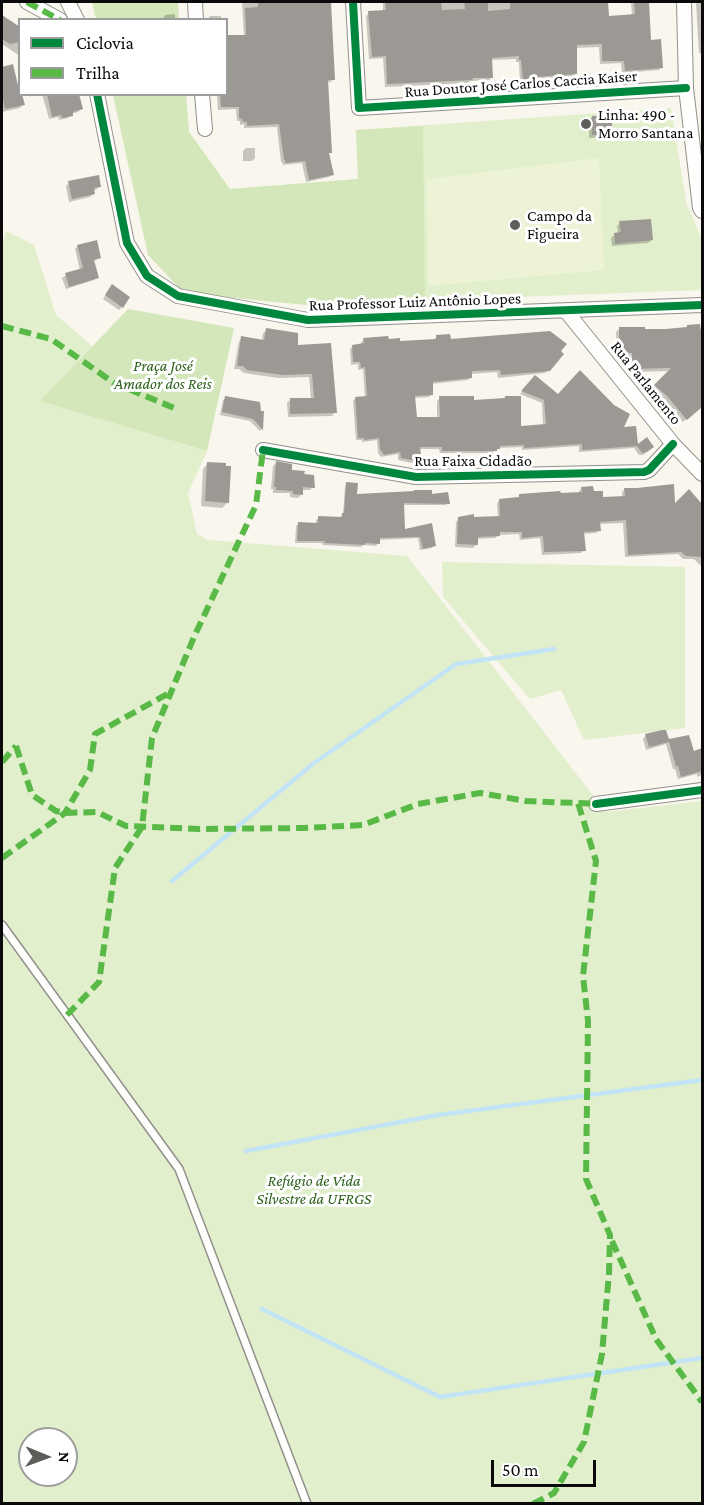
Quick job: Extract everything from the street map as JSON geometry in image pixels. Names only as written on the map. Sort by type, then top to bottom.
[{"type":"street","points":[[27,2],[56,18]]},
{"type":"street","points":[[68,2],[76,18]]},
{"type":"street","points":[[195,2],[196,18]]},
{"type":"street","name":"Rua Doutor José Carlos Caccia Kaiser","points":[[353,2],[359,108],[686,88]]},
{"type":"street","points":[[684,2],[686,88],[702,211]]},
{"type":"street","name":"Rua Professor Luiz Antônio Lopes","points":[[97,96],[127,243],[147,276],[178,296],[308,320],[702,305]]},
{"type":"street","points":[[202,96],[205,129]]},
{"type":"street","name":"Rua Parlamento","points":[[566,311],[673,444],[702,474]]},
{"type":"street","name":"Rua Faixa Cidadão","points":[[263,450],[416,477],[644,472],[649,470],[673,444]]},
{"type":"street","points":[[596,804],[702,790]]},
{"type":"lane","points":[[2,925],[179,1169],[307,1503]]},
{"type":"green space","points":[[92,2],[178,2],[179,18],[96,18]]},
{"type":"green space","points":[[113,96],[186,96],[189,132],[230,189],[358,179],[356,130],[423,126],[425,300],[306,305],[184,293],[148,255]]},
{"type":"green space","points":[[114,96],[186,96],[189,132],[230,189],[358,179],[356,130],[671,108],[686,202],[702,239],[702,290],[306,305]]},
{"type":"green space","name":"Campo da Figueira","points":[[599,158],[604,270],[428,286],[427,179]]},
{"type":"green space","name":"Refúgio de Vida Silvestre da UFRGS","points":[[6,231],[34,245],[56,315],[92,346],[41,401],[207,451],[188,493],[197,534],[208,540],[407,556],[606,812],[702,801],[702,1503],[2,1504],[2,249]]},
{"type":"green space","name":"Praça José Amador dos Reis","points":[[128,309],[234,328],[207,451],[40,401]]},
{"type":"green space","points":[[442,562],[685,567],[685,728],[584,740],[561,690],[530,699],[443,597]]},
{"type":"building","points":[[258,2],[331,2],[335,80],[328,80],[332,153],[329,153],[334,175],[309,180],[305,161],[285,163],[279,124],[247,126],[247,122],[239,118],[239,107],[221,107],[220,96],[228,96],[228,35],[246,35],[245,8],[258,7]]},
{"type":"building","points":[[385,2],[441,2],[442,10],[465,9],[464,2],[488,2],[488,11],[510,9],[510,2],[608,2],[609,16],[635,14],[634,2],[649,2],[651,40],[661,39],[663,68],[625,71],[624,61],[602,61],[602,44],[577,45],[577,74],[535,77],[536,80],[523,81],[519,56],[492,58],[493,78],[387,84],[386,56],[372,57],[368,11],[386,10]]},
{"type":"building","points":[[2,15],[18,26],[18,42],[10,44],[2,39]]},
{"type":"building","points":[[13,64],[18,96],[23,96],[25,105],[5,109],[2,94],[2,67]]},
{"type":"building","points":[[47,96],[80,96],[83,109],[73,112],[73,116],[52,117]]},
{"type":"building","points":[[612,115],[612,135],[592,135],[592,116]]},
{"type":"building","points":[[99,175],[101,187],[94,188],[95,194],[72,199],[68,181]]},
{"type":"building","points":[[651,219],[653,240],[615,244],[614,233],[621,232],[619,221]]},
{"type":"building","points":[[97,240],[101,258],[94,260],[99,278],[69,287],[65,273],[83,268],[77,245]]},
{"type":"building","points":[[112,284],[130,297],[123,308],[105,295]]},
{"type":"building","points":[[700,324],[702,407],[687,420],[667,396],[654,385],[671,368],[632,369],[632,353],[619,353],[619,327],[666,329]]},
{"type":"building","points":[[266,328],[298,333],[298,345],[331,343],[337,413],[290,414],[290,398],[314,398],[312,374],[282,375],[247,370],[243,366],[237,366],[241,336],[264,340]]},
{"type":"building","points":[[550,331],[567,344],[561,351],[564,354],[550,371],[501,375],[500,370],[472,371],[472,378],[433,382],[433,395],[415,396],[417,417],[440,417],[439,396],[474,396],[474,400],[521,396],[521,426],[546,424],[544,400],[521,391],[535,375],[558,394],[580,370],[614,405],[630,414],[624,427],[636,426],[638,444],[647,437],[654,447],[642,453],[637,446],[582,450],[582,444],[524,448],[524,445],[500,446],[497,451],[442,451],[442,447],[420,447],[421,455],[417,454],[416,461],[401,458],[400,452],[384,455],[380,449],[379,438],[364,440],[364,438],[358,438],[355,397],[367,396],[365,367],[361,368],[360,362],[353,362],[352,345],[364,343],[363,338],[388,336],[389,339],[400,338],[400,341],[436,339],[436,335],[450,334],[451,339]]},
{"type":"building","points":[[225,396],[260,402],[261,411],[264,411],[263,430],[253,419],[222,412]]},
{"type":"building","points":[[276,461],[292,464],[292,470],[305,471],[304,474],[314,475],[315,488],[303,487],[303,495],[293,494],[293,491],[276,490],[274,487]]},
{"type":"building","points":[[207,462],[226,463],[226,466],[231,466],[229,503],[205,501]]},
{"type":"building","points":[[346,482],[358,483],[357,494],[414,490],[432,490],[432,494],[448,492],[450,504],[404,503],[405,529],[432,523],[436,546],[423,549],[420,537],[380,538],[380,544],[365,543],[365,545],[297,541],[298,522],[318,523],[318,516],[342,517]]},
{"type":"building","points":[[674,484],[675,503],[689,489],[702,504],[702,557],[686,556],[681,552],[628,555],[626,520],[600,522],[601,531],[584,532],[586,551],[544,552],[543,536],[522,538],[522,532],[500,532],[500,536],[478,537],[478,545],[457,544],[458,517],[474,514],[474,517],[500,516],[499,499],[519,497],[519,494],[582,492],[581,487],[593,486],[594,491],[603,491],[603,497],[625,496],[624,488]]},
{"type":"building","points":[[666,730],[669,739],[689,735],[694,751],[702,748],[702,771],[681,777],[669,742],[649,747],[645,734]]},
{"type":"waterway","points":[[172,881],[314,763],[456,664],[554,649]]},
{"type":"waterway","points":[[246,1151],[438,1115],[702,1080]]},
{"type":"waterway","points":[[262,1309],[440,1397],[702,1358]]},
{"type":"marked path","points":[[27,2],[56,18]]},
{"type":"marked path","points":[[2,326],[51,339],[114,383],[179,410]]},
{"type":"marked path","points":[[67,1015],[99,982],[115,868],[142,827],[152,738],[194,637],[256,505],[263,450]]},
{"type":"marked path","points":[[2,858],[65,813],[90,770],[95,734],[171,692]]},
{"type":"marked path","points":[[16,746],[32,795],[56,811],[97,812],[126,826],[199,829],[363,825],[418,804],[480,793],[526,801],[601,804]]},
{"type":"marked path","points":[[2,762],[16,746]]},
{"type":"marked path","points":[[533,1504],[554,1493],[584,1442],[602,1354],[609,1273],[610,1235],[586,1179],[588,1021],[583,976],[596,861],[578,803]]},
{"type":"marked path","points":[[612,1241],[656,1339],[702,1402]]},
{"type":"cycle path","points":[[353,2],[359,108],[686,88]]},
{"type":"cycle path","points":[[97,96],[127,243],[147,276],[178,296],[308,320],[702,305]]},
{"type":"cycle path","points":[[263,450],[416,477],[644,472],[649,470],[673,444]]},
{"type":"cycle path","points":[[596,804],[702,790]]},
{"type":"place","name":"Linha: 490 - Morro Santana","points":[[586,124]]},
{"type":"place","name":"Campo da Figueira","points":[[515,225]]}]
